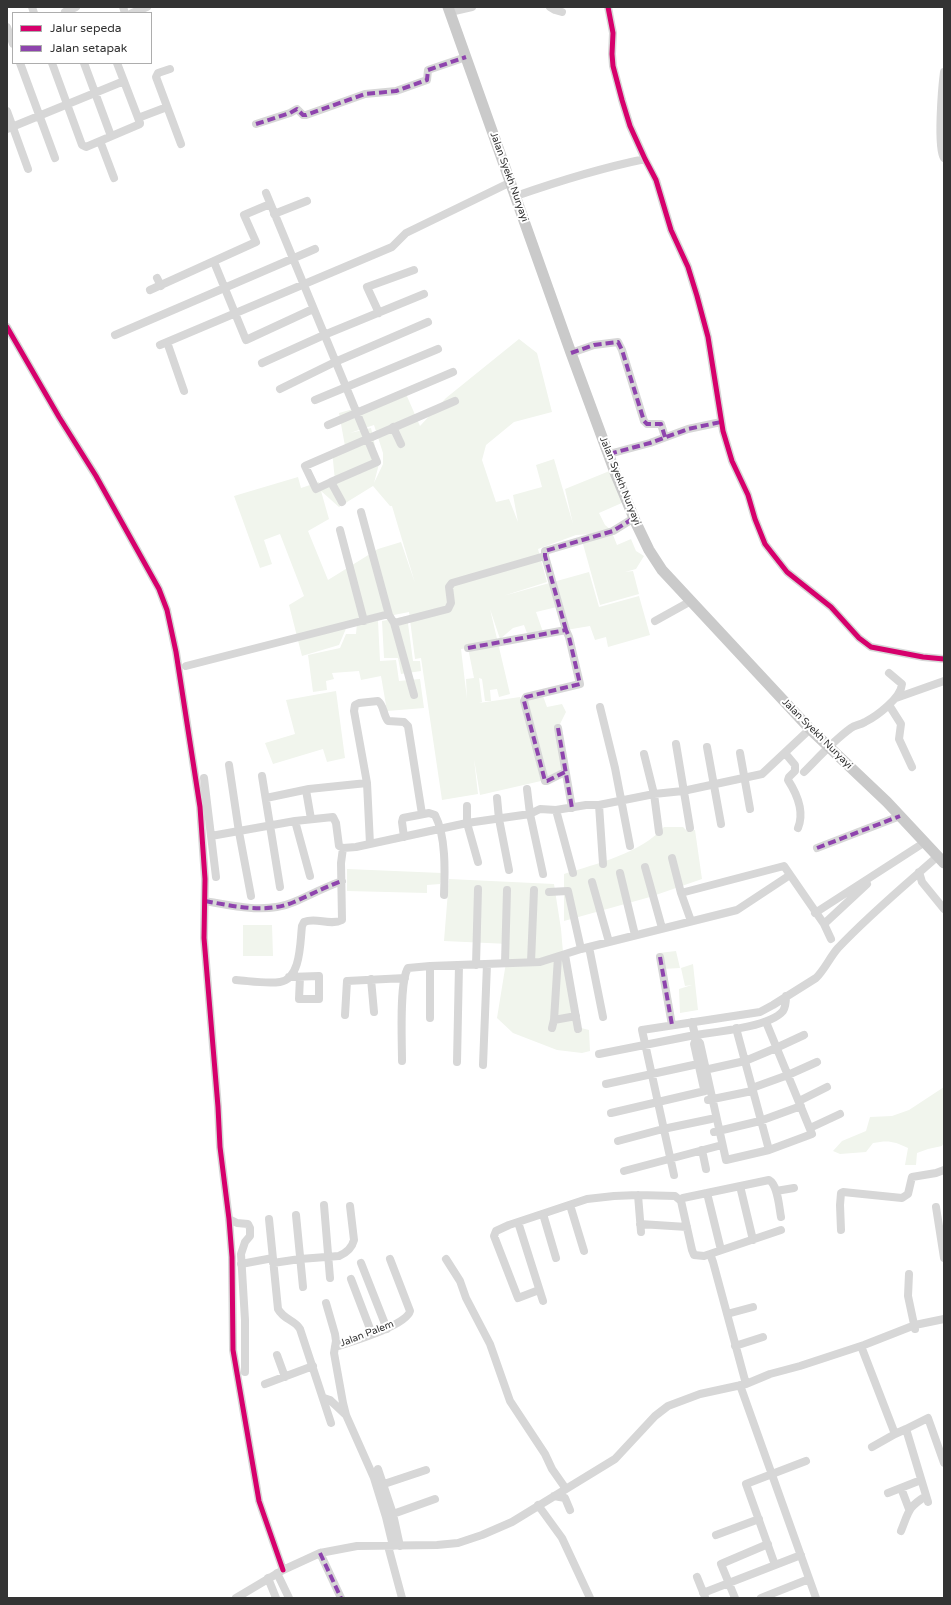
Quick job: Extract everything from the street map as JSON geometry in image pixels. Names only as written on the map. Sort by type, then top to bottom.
[{"type":"main road","name":"Jalan Syekh Nuryayi","points":[[449,9],[571,353],[634,518],[649,550],[662,570],[810,729],[900,816],[941,859]]},
{"type":"street","points":[[64,11],[76,7]]},
{"type":"street","points":[[134,12],[147,7]]},
{"type":"street","points":[[449,9],[472,7]]},
{"type":"street","points":[[550,7],[562,12]]},
{"type":"street","points":[[608,7],[613,33],[612,54],[614,76],[630,126],[656,180],[671,230],[688,267],[708,337],[719,422],[732,461],[748,495],[755,519],[765,544],[787,572],[832,607],[859,638],[871,647],[923,657],[944,659]]},
{"type":"street","points":[[7,27],[11,42]]},
{"type":"street","points":[[256,124],[290,113],[297,109],[306,115],[365,94],[396,91],[426,80],[428,70],[466,57]]},
{"type":"street","points":[[20,64],[55,158]]},
{"type":"street","points":[[52,64],[84,147],[137,126],[140,123],[117,64]]},
{"type":"street","points":[[84,64],[111,136]]},
{"type":"street","points":[[170,69],[158,73],[156,77],[181,144]]},
{"type":"street","points":[[944,72],[941,133],[942,153],[944,158]]},
{"type":"street","points":[[10,128],[124,81]]},
{"type":"street","points":[[138,118],[167,107]]},
{"type":"street","points":[[7,111],[10,128],[28,169]]},
{"type":"street","points":[[100,141],[114,178]]},
{"type":"street","points":[[516,196],[581,174],[645,159]]},
{"type":"street","points":[[184,390],[163,343],[392,247],[406,233],[511,182]]},
{"type":"street","points":[[266,193],[292,259],[368,438],[377,462],[316,489],[305,466],[368,438],[393,427],[455,401]]},
{"type":"street","points":[[274,214],[307,202]]},
{"type":"street","points":[[150,290],[159,282],[214,262],[256,242],[244,215],[270,204]]},
{"type":"street","points":[[114,335],[315,249]]},
{"type":"street","points":[[214,262],[246,340],[313,309]]},
{"type":"street","points":[[379,312],[367,287],[414,270]]},
{"type":"street","points":[[262,364],[324,335],[424,294]]},
{"type":"street","points":[[280,389],[335,362],[428,322]]},
{"type":"street","points":[[7,327],[59,417],[96,476],[159,589],[167,610],[176,652],[193,753],[200,807],[206,879],[204,938],[218,1107],[218,1125],[229,1219],[233,1307],[233,1350],[259,1501],[289,1598]]},
{"type":"street","points":[[571,353],[594,345],[618,342],[622,350],[644,421],[647,424],[661,424],[664,437]]},
{"type":"street","points":[[314,400],[438,349]]},
{"type":"street","points":[[328,425],[454,372]]},
{"type":"street","points":[[609,454],[688,429],[719,422]]},
{"type":"street","points":[[393,427],[401,444]]},
{"type":"street","points":[[331,482],[342,502]]},
{"type":"street","points":[[361,512],[389,616],[394,623],[414,695]]},
{"type":"street","points":[[565,772],[545,781],[524,701],[526,697],[580,684],[569,637],[545,556],[545,551],[608,533],[634,518]]},
{"type":"street","points":[[340,530],[364,620]]},
{"type":"street","points":[[394,623],[448,609],[451,603],[450,587],[452,582],[545,556]]},
{"type":"street","points":[[656,621],[691,601]]},
{"type":"street","points":[[186,666],[364,620],[389,616]]},
{"type":"street","points":[[468,648],[566,630]]},
{"type":"street","points":[[889,673],[902,684],[901,689],[892,702]]},
{"type":"street","points":[[804,772],[828,747],[852,727],[865,722],[892,702],[944,681]]},
{"type":"street","points":[[370,844],[366,784],[354,707],[359,703],[378,701],[381,703],[388,722],[404,722],[408,726],[422,814]]},
{"type":"street","points":[[892,702],[900,724],[899,739],[912,767]]},
{"type":"street","points":[[600,706],[615,768],[630,846]]},
{"type":"street","points":[[558,728],[572,808]]},
{"type":"street","points":[[211,836],[295,821],[333,817],[336,823],[339,846],[343,848],[370,844],[467,823],[530,814],[540,809],[556,810],[622,801],[744,778],[765,772],[810,729]]},
{"type":"street","points":[[676,744],[690,828]]},
{"type":"street","points":[[707,747],[722,824]]},
{"type":"street","points":[[740,753],[750,809]]},
{"type":"street","points":[[786,753],[795,765],[795,771],[789,777],[789,782],[797,796],[800,811],[801,820],[798,828]]},
{"type":"street","points":[[644,754],[654,794],[659,832]]},
{"type":"street","points":[[229,765],[239,832],[251,896]]},
{"type":"street","points":[[262,776],[280,887]]},
{"type":"street","points":[[204,778],[216,877]]},
{"type":"street","points":[[266,798],[306,790],[366,784]]},
{"type":"street","points":[[527,789],[530,814],[543,874]]},
{"type":"street","points":[[306,790],[311,819]]},
{"type":"street","points":[[497,798],[499,819],[509,870]]},
{"type":"street","points":[[599,805],[603,864]]},
{"type":"street","points":[[467,806],[467,823],[478,862]]},
{"type":"street","points":[[556,810],[573,873]]},
{"type":"street","points":[[404,837],[402,819],[422,814],[436,814],[444,852],[444,894]]},
{"type":"street","points":[[817,848],[900,816]]},
{"type":"street","points":[[295,821],[310,876]]},
{"type":"street","points":[[815,913],[925,842]]},
{"type":"street","points":[[236,980],[281,982],[294,974],[304,922],[308,920],[332,923],[342,920],[341,863],[343,848]]},
{"type":"street","points":[[672,858],[681,893],[691,921]]},
{"type":"street","points":[[674,1174],[669,1158],[642,1030],[760,1012],[816,978],[837,950],[870,917],[919,872],[941,859]]},
{"type":"street","points":[[681,893],[784,866],[824,924],[831,939]]},
{"type":"street","points":[[644,867],[662,928]]},
{"type":"street","points":[[824,924],[882,869]]},
{"type":"street","points":[[919,872],[922,882],[944,909]]},
{"type":"street","points":[[620,873],[635,935]]},
{"type":"street","points":[[402,1061],[402,1012],[405,978],[408,968],[540,962],[585,948],[737,910],[790,875]]},
{"type":"street","points":[[205,900],[251,907],[274,907],[293,903],[342,881]]},
{"type":"street","points":[[592,882],[609,942]]},
{"type":"street","points":[[476,965],[478,889]]},
{"type":"street","points":[[505,963],[507,890]]},
{"type":"street","points":[[531,962],[534,890]]},
{"type":"street","points":[[549,892],[568,891],[603,1017]]},
{"type":"street","points":[[562,956],[578,1029]]},
{"type":"street","points":[[552,1028],[562,956]]},
{"type":"street","points":[[660,957],[672,1025]]},
{"type":"street","points":[[483,1065],[487,964]]},
{"type":"street","points":[[457,1062],[459,965]]},
{"type":"street","points":[[430,966],[430,1018]]},
{"type":"street","points":[[289,977],[300,977]]},
{"type":"street","points":[[345,1016],[347,981],[405,978]]},
{"type":"street","points":[[371,979],[374,1012]]},
{"type":"street","points":[[599,1054],[695,1037],[766,1022],[782,1012],[786,1006],[786,996]]},
{"type":"street","points":[[554,1020],[576,1016]]},
{"type":"street","points":[[692,1022],[695,1037],[700,1043],[701,1068],[705,1091],[710,1100],[711,1119],[716,1131]]},
{"type":"street","points":[[701,1068],[720,1146],[726,1160],[769,1150],[812,1134],[766,1022]]},
{"type":"street","points":[[736,1028],[769,1150]]},
{"type":"street","points":[[606,1084],[651,1073],[701,1068],[745,1061],[804,1035]]},
{"type":"street","points":[[710,1100],[752,1090],[817,1062]]},
{"type":"street","points":[[716,1131],[760,1121],[800,1103],[827,1087]]},
{"type":"street","points":[[611,1112],[705,1091]]},
{"type":"street","points":[[810,1128],[840,1114]]},
{"type":"street","points":[[618,1141],[711,1119]]},
{"type":"street","points":[[624,1171],[669,1158],[720,1146]]},
{"type":"street","points":[[702,1150],[706,1169]]},
{"type":"street","points":[[841,1230],[841,1193],[902,1198],[908,1194],[912,1177],[936,1173],[944,1170]]},
{"type":"street","points":[[681,1201],[683,1198],[769,1180],[773,1183],[776,1191],[781,1217]]},
{"type":"street","points":[[740,1186],[753,1240]]},
{"type":"street","points":[[776,1191],[794,1188]]},
{"type":"street","points":[[707,1193],[721,1250]]},
{"type":"street","points":[[539,1290],[518,1298],[494,1236],[497,1230],[587,1199],[638,1196],[676,1196],[681,1201],[694,1255],[704,1256],[781,1230]]},
{"type":"street","points":[[638,1196],[641,1228],[687,1227]]},
{"type":"street","points":[[324,1205],[330,1278]]},
{"type":"street","points":[[570,1205],[584,1251]]},
{"type":"street","points":[[241,1264],[329,1257],[345,1254],[353,1245],[354,1240],[350,1206]]},
{"type":"street","points":[[936,1207],[944,1258]]},
{"type":"street","points":[[543,1214],[556,1258]]},
{"type":"street","points":[[296,1215],[303,1287]]},
{"type":"street","points":[[229,1219],[237,1223],[248,1224],[250,1228],[250,1236],[245,1242],[241,1254],[245,1333],[245,1372]]},
{"type":"street","points":[[269,1219],[278,1309],[282,1315],[298,1325],[324,1398],[331,1423]]},
{"type":"street","points":[[518,1222],[543,1301]]},
{"type":"street","points":[[710,1254],[736,1346],[743,1384],[772,1474],[816,1598]]},
{"type":"street","name":"Jalan Palem","points":[[335,1347],[387,1329],[406,1318],[410,1311],[390,1259]]},
{"type":"street","points":[[446,1259],[460,1281],[466,1298],[490,1344],[510,1401],[566,1489]]},
{"type":"street","points":[[361,1263],[387,1329]]},
{"type":"street","points":[[908,1274],[908,1296],[915,1327]]},
{"type":"street","points":[[351,1280],[372,1334]]},
{"type":"street","points":[[326,1303],[335,1334],[336,1341],[334,1353],[336,1372],[346,1415],[374,1478],[386,1516],[394,1546],[402,1598]]},
{"type":"street","points":[[727,1314],[753,1307]]},
{"type":"street","points":[[236,1598],[268,1578],[320,1553],[357,1546],[458,1543],[512,1522],[616,1459],[655,1416],[668,1406],[700,1394],[743,1384],[770,1374],[800,1366],[915,1327],[944,1320]]},
{"type":"street","points":[[736,1346],[764,1338]]},
{"type":"street","points":[[861,1346],[895,1434]]},
{"type":"street","points":[[277,1355],[285,1377]]},
{"type":"street","points":[[265,1384],[313,1366]]},
{"type":"street","points":[[324,1398],[330,1400],[346,1415]]},
{"type":"street","points":[[872,1447],[928,1418],[944,1463]]},
{"type":"street","points":[[901,1531],[909,1509],[913,1504],[927,1499],[906,1429]]},
{"type":"street","points":[[775,1565],[746,1484],[806,1461]]},
{"type":"street","points":[[378,1469],[393,1514],[394,1546]]},
{"type":"street","points":[[384,1484],[426,1470]]},
{"type":"street","points":[[888,1493],[921,1480]]},
{"type":"street","points":[[901,1488],[909,1509]]},
{"type":"street","points":[[554,1496],[565,1498],[570,1510]]},
{"type":"street","points":[[393,1514],[435,1499]]},
{"type":"street","points":[[538,1505],[562,1538],[590,1598]]},
{"type":"street","points":[[716,1535],[759,1519]]},
{"type":"street","points":[[734,1598],[721,1564],[768,1544]]},
{"type":"street","points":[[320,1553],[341,1598]]},
{"type":"street","points":[[697,1577],[704,1595],[729,1583],[801,1555]]},
{"type":"street","points":[[268,1578],[276,1598]]},
{"type":"street","points":[[761,1598],[809,1579]]},
{"type":"shaded area","points":[[519,339],[537,353],[552,412],[514,422],[486,445],[482,460],[496,502],[509,499],[518,522],[513,495],[542,487],[536,465],[554,459],[573,524],[565,489],[612,470],[624,502],[599,513],[605,525],[611,530],[617,545],[631,539],[636,551],[644,556],[636,569],[625,572],[633,571],[639,594],[600,605],[581,537],[591,534],[576,535],[538,549],[547,582],[503,596],[589,572],[599,607],[639,596],[650,635],[608,647],[606,637],[595,640],[590,626],[566,630],[557,607],[536,612],[543,632],[528,636],[524,625],[513,628],[500,639],[490,609],[510,694],[499,697],[497,689],[490,690],[491,701],[485,701],[482,679],[479,678],[482,702],[479,703],[520,697],[541,781],[480,795],[474,759],[478,794],[442,800],[421,658],[415,659],[409,612],[348,624],[339,645],[302,656],[289,605],[304,596],[280,534],[264,540],[272,564],[260,568],[234,496],[298,477],[301,488],[319,482],[321,489],[335,481],[332,450],[345,446],[339,413],[406,394],[420,426],[446,398]],"holes":[[[374,425],[383,453],[383,464],[374,483],[379,464],[371,428],[350,433]],[[373,486],[390,506],[392,506],[415,583],[401,542],[378,549],[328,580],[308,531],[329,519],[321,491],[339,507]],[[468,648],[474,678],[466,679],[467,699],[461,649]]]},
{"type":"shaded area","points":[[407,616],[413,661],[420,661],[421,671],[401,674],[398,658],[384,658],[382,621]]},
{"type":"shaded area","points":[[378,621],[380,661],[396,660],[399,681],[420,679],[424,708],[387,711],[381,676],[361,680],[359,671],[332,673],[334,679],[326,681],[327,690],[313,692],[308,655],[340,648],[346,634],[356,634],[357,623]]},
{"type":"shaded area","points":[[336,691],[345,758],[327,762],[323,749],[273,764],[265,743],[295,734],[286,700]]},
{"type":"shaded area","points":[[543,696],[547,707],[562,704],[566,712],[558,728],[564,771],[546,780],[526,699]]},
{"type":"shaded area","points":[[664,827],[683,827],[687,831],[695,830],[702,879],[650,897],[564,921],[564,874],[604,862],[631,851],[654,836]]},
{"type":"shaded area","points":[[347,869],[442,873],[440,884],[427,885],[427,893],[347,891]]},
{"type":"shaded area","points":[[449,879],[554,884],[561,929],[565,976],[581,1028],[589,1030],[590,1051],[582,1053],[557,1050],[513,1033],[497,1018],[509,944],[444,941]]},
{"type":"shaded area","points":[[243,925],[272,925],[273,956],[243,956]]},
{"type":"shaded area","points":[[676,951],[680,968],[663,969],[659,953]]},
{"type":"shaded area","points":[[693,964],[698,1010],[680,1013],[679,989],[692,985],[685,986],[681,968]]},
{"type":"shaded area","points":[[944,1087],[944,1142],[942,1146],[917,1153],[916,1165],[905,1165],[908,1148],[891,1142],[873,1143],[866,1152],[840,1154],[833,1151],[842,1141],[866,1131],[870,1117],[892,1116],[909,1110]]},
{"type":"marked path","points":[[256,124],[290,113],[297,109],[303,115],[306,115],[365,94],[396,91],[427,80],[428,70],[466,57]]},
{"type":"marked path","points":[[571,353],[594,345],[618,342],[622,350],[644,421],[647,424],[661,424],[665,437]]},
{"type":"marked path","points":[[609,454],[650,443],[688,429],[721,422]]},
{"type":"marked path","points":[[566,630],[545,556],[545,551],[613,531],[634,518]]},
{"type":"marked path","points":[[468,648],[566,630],[580,684],[526,697],[524,701],[545,781],[565,772]]},
{"type":"marked path","points":[[558,728],[572,808]]},
{"type":"marked path","points":[[817,848],[900,816]]},
{"type":"marked path","points":[[205,901],[250,908],[272,908],[294,902],[342,881]]},
{"type":"marked path","points":[[660,957],[672,1025]]},
{"type":"marked path","points":[[320,1553],[341,1598]]},
{"type":"cycle path","points":[[608,7],[613,33],[613,66],[622,100],[630,126],[656,180],[671,230],[688,267],[708,337],[723,431],[732,461],[748,495],[755,519],[765,544],[787,572],[831,607],[859,638],[871,647],[923,657],[944,659]]},
{"type":"cycle path","points":[[7,327],[59,417],[96,476],[159,589],[167,610],[176,652],[200,807],[205,879],[204,938],[220,1147],[232,1257],[233,1350],[259,1501],[283,1570]]}]
